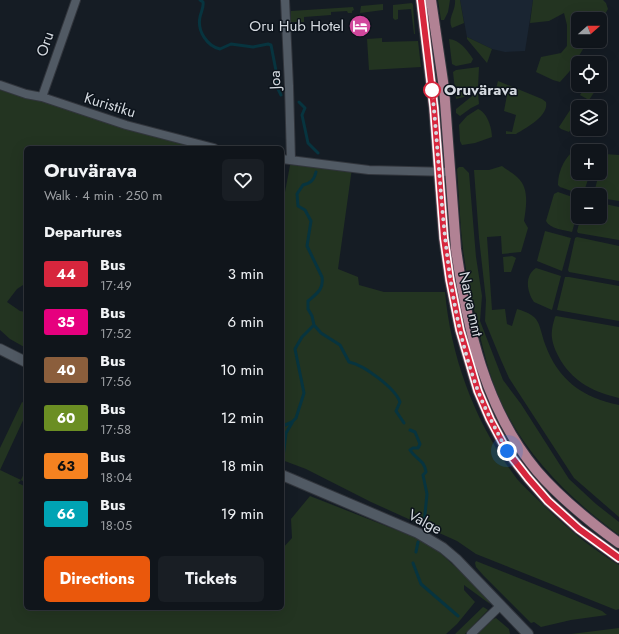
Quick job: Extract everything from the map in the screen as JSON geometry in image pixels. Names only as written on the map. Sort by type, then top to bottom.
[{"type":"main road","name":"Narva mnt","points":[[421,0],[434,108],[444,238],[450,280],[459,323],[478,391],[490,419],[507,451],[548,501],[579,529],[619,558]]},
{"type":"main road","name":"Narva mnt","points":[[431,0],[444,88],[456,249],[460,274],[484,377],[494,402],[510,432],[520,449],[537,471],[556,492],[576,510],[619,543]]},
{"type":"street","name":"Oru","points":[[42,97],[76,0]]},
{"type":"street","name":"Joa","points":[[285,0],[291,160]]},
{"type":"street","name":"Kuristiku","points":[[0,85],[26,94],[42,97],[126,125],[206,146]]},
{"type":"street","points":[[284,159],[368,170],[450,172]]},
{"type":"street","points":[[0,349],[24,361]]},
{"type":"street","name":"Valge","points":[[284,476],[407,528],[429,539],[456,559],[528,634]]},
{"type":"street","points":[[471,634],[500,605]]},
{"type":"shaded area","points":[[460,0],[533,0],[525,51],[505,52],[492,49],[467,37]]},
{"type":"green space","points":[[438,0],[450,0],[448,12],[444,20],[441,20]]},
{"type":"green space","points":[[455,0],[460,0],[464,23],[452,28],[450,21]]},
{"type":"green space","points":[[533,0],[603,0],[608,9],[606,12],[571,12],[571,48],[584,48],[579,56],[571,56],[571,69],[560,82],[536,72],[541,57],[561,53],[567,46],[567,25],[564,13],[549,21],[530,23]]},
{"type":"green space","points":[[412,3],[415,34],[411,9],[398,10],[398,19],[395,20],[393,18],[393,5]]},
{"type":"green space","points":[[383,4],[383,10],[360,13],[361,6]]},
{"type":"green space","points":[[353,7],[354,10],[352,13],[348,13],[347,11],[331,12],[331,15],[304,17],[304,22],[291,22],[291,11]]},
{"type":"green space","points":[[467,37],[492,49],[487,63],[467,39]]},
{"type":"green space","points":[[382,38],[382,42],[418,41],[421,67],[369,70],[367,39]]},
{"type":"green space","points":[[449,39],[457,41],[466,49],[473,59],[471,63],[456,66],[452,64]]},
{"type":"green space","points":[[479,67],[478,87],[464,97],[456,99],[453,72],[456,70]]},
{"type":"green space","points":[[498,81],[546,102],[544,112],[540,117],[531,125],[516,134],[506,134],[506,131],[512,132],[516,115],[504,111],[507,95],[495,92]]},
{"type":"green space","points":[[0,85],[203,146],[24,146],[24,284],[17,289],[7,302],[20,311],[24,312],[24,347],[10,339],[0,330]]},
{"type":"green space","points":[[582,92],[594,92],[589,100],[580,95]]},
{"type":"green space","points":[[478,93],[479,104],[460,116],[456,113],[456,109]]},
{"type":"green space","points":[[478,109],[484,113],[488,121],[492,137],[475,143],[462,145],[460,141],[459,125],[467,116]]},
{"type":"green space","points":[[571,109],[571,129],[569,132],[559,127]]},
{"type":"green space","points":[[571,153],[571,180],[588,180],[585,188],[571,188],[571,191],[558,185],[559,176]]},
{"type":"green space","points":[[607,154],[619,155],[619,201],[607,199],[607,188],[595,188],[597,180],[607,180]]},
{"type":"green space","points":[[291,160],[352,168],[338,269],[358,277],[359,285],[384,292],[445,292],[453,342],[460,366],[468,390],[489,436],[502,458],[524,487],[576,535],[619,565],[619,609],[616,610],[476,554],[457,541],[371,502],[306,469],[284,461],[284,197]]},
{"type":"green space","points":[[502,166],[514,174],[521,181],[524,187],[526,210],[524,221],[528,228],[521,252],[502,254],[501,236],[487,237],[492,310],[505,309],[507,324],[512,326],[517,309],[531,314],[537,321],[550,357],[565,377],[573,385],[594,398],[619,405],[619,517],[574,478],[509,378],[485,321],[486,300],[479,238],[474,170],[489,170]]},
{"type":"green space","points":[[459,167],[463,167],[469,173],[476,257],[482,296],[480,321],[503,380],[521,404],[569,479],[596,504],[619,522],[619,535],[586,509],[542,465],[517,432],[498,396],[483,349],[473,306],[463,250],[457,169]]},
{"type":"green space","points":[[558,192],[571,197],[571,224],[574,224],[572,232],[551,226],[546,221],[554,194]]},
{"type":"green space","points":[[607,204],[619,207],[619,240],[578,233],[577,231],[579,224],[607,224]]},
{"type":"green space","points":[[545,231],[571,238],[562,271],[537,261]]},
{"type":"green space","points":[[577,237],[619,246],[619,281],[569,272],[568,270],[575,238]]},
{"type":"green space","points":[[512,256],[516,258],[511,272],[504,272],[503,257]]},
{"type":"green space","points":[[536,268],[561,276],[552,310],[534,302],[528,289],[528,280],[532,271]]},
{"type":"green space","points":[[565,277],[619,286],[619,321],[557,310]]},
{"type":"green space","points":[[556,316],[619,327],[619,398],[601,393],[586,386],[566,369],[554,347],[552,330]]},
{"type":"green space","points":[[22,402],[24,403],[24,418],[0,470],[0,448]]},
{"type":"green space","points":[[0,470],[21,480],[18,483],[24,486],[24,610],[284,610],[284,547],[292,538],[291,519],[310,496],[414,537],[437,550],[486,595],[490,604],[464,585],[464,590],[475,602],[457,624],[446,634],[0,634]]},
{"type":"green space","points":[[24,473],[24,482],[21,480]]},
{"type":"green space","points":[[476,561],[602,611],[607,615],[571,620],[541,627],[534,622],[531,623],[483,575],[476,567]]},
{"type":"green space","points":[[483,607],[488,610],[465,634],[455,634]]},
{"type":"green space","points":[[496,618],[509,629],[510,634],[478,634],[491,620]]},
{"type":"green space","points":[[619,628],[619,634],[571,634]]},
{"type":"waterway","points":[[200,0],[203,2],[199,22],[200,27],[204,37],[211,45],[220,49],[231,44],[253,47],[268,44],[271,45],[278,89],[281,95]]},
{"type":"waterway","points":[[299,102],[305,108],[302,115],[308,143],[318,153]]},
{"type":"waterway","points":[[316,172],[312,181],[303,185],[297,194],[298,206],[305,210],[311,221],[307,246],[322,277],[321,288],[308,301],[308,309],[312,316],[314,325],[321,333],[340,345],[349,362],[370,372],[392,390],[400,402],[396,411],[404,423]]},
{"type":"waterway","points":[[284,425],[292,422],[296,418],[304,393],[295,349],[302,337],[314,325]]},
{"type":"waterway","points":[[284,449],[286,433],[292,423]]},
{"type":"waterway","points":[[410,430],[415,432],[420,444],[418,448],[413,448],[410,450],[422,462],[426,472],[423,475],[427,494],[424,524]]},
{"type":"waterway","points":[[416,552],[418,542]]},
{"type":"waterway","points":[[413,563],[421,584],[458,616]]},
{"type":"bus line","name":"44","points":[[421,0],[434,108],[444,238],[450,280],[460,330],[478,391],[490,419],[507,451],[528,478],[548,501],[579,529],[619,558]]},
{"type":"place","name":"Oru Hub Hotel","points":[[360,26]]},
{"type":"place","name":"Oruvärava","points":[[432,90]]},
{"type":"route","points":[[432,90],[444,238],[450,280],[460,330],[478,391],[490,419],[507,451]]}]
